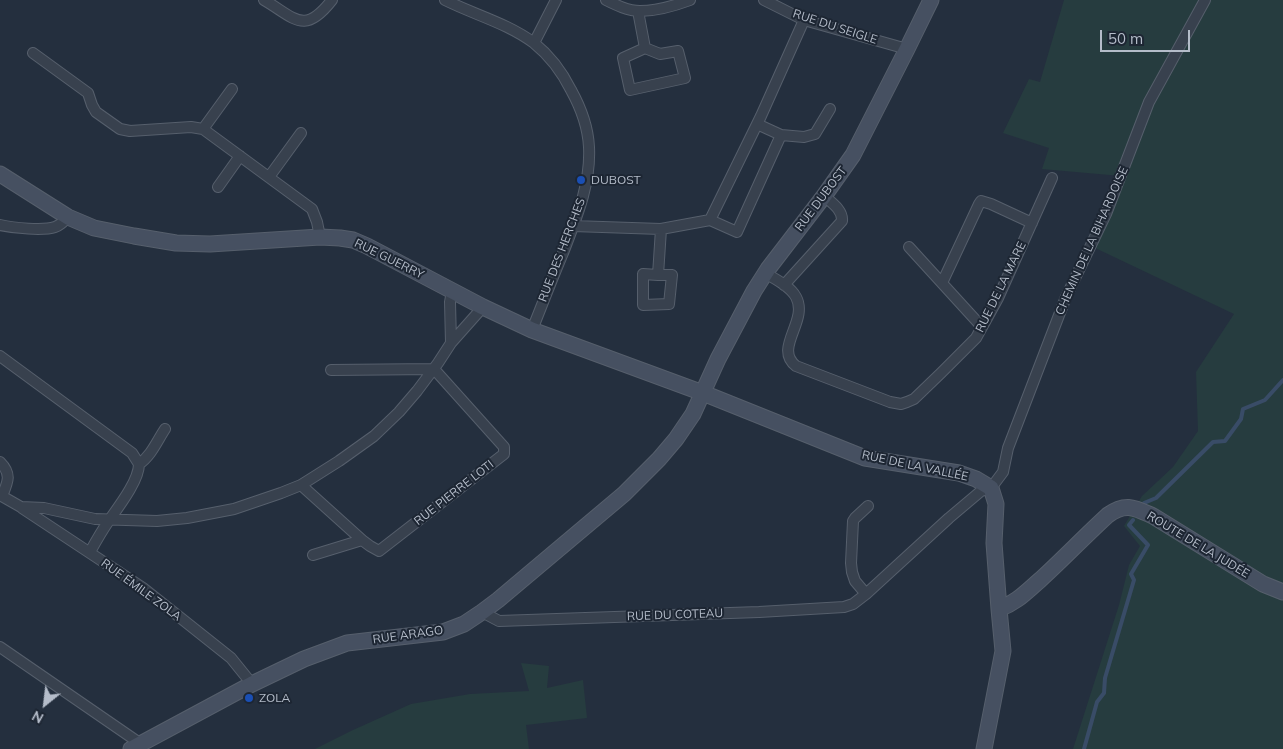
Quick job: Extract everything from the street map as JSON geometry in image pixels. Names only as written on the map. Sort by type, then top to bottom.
[{"type":"street","points":[[269,1],[293,19],[303,21],[312,20],[320,15],[332,0]]},
{"type":"street","name":"RUE DES HERCHES","points":[[445,0],[503,24],[534,43],[562,72],[577,101],[586,130],[589,148],[588,178],[573,226],[532,330]]},
{"type":"street","points":[[534,43],[556,0]]},
{"type":"street","points":[[606,0],[618,6],[638,11],[672,7],[690,0]]},
{"type":"street","name":"RUE DU SEIGLE","points":[[764,0],[804,20],[907,49]]},
{"type":"street","name":"RUE DUBOST","points":[[703,393],[718,359],[765,273],[853,155],[930,0]]},
{"type":"street","name":"CHEMIN DE LA BIHARDOISE","points":[[991,488],[1003,472],[1008,448],[1066,297],[1106,214],[1150,102],[1206,0]]},
{"type":"street","points":[[638,11],[646,48]]},
{"type":"street","points":[[710,220],[757,124],[804,20]]},
{"type":"street","points":[[646,48],[660,54],[678,51],[685,78],[630,90],[623,58],[646,48]]},
{"type":"street","points":[[33,53],[88,93],[96,112],[120,129],[130,131],[191,127],[203,129],[312,209],[320,238]]},
{"type":"street","points":[[203,129],[232,88]]},
{"type":"street","points":[[757,124],[781,135],[804,137],[815,134],[830,110]]},
{"type":"street","points":[[270,177],[301,133]]},
{"type":"street","points":[[573,226],[661,229],[710,220],[737,232],[781,135]]},
{"type":"street","points":[[218,187],[240,156]]},
{"type":"street","name":"RUE GUERRY","points":[[0,174],[68,217],[94,228],[134,236],[176,243],[210,244],[320,238],[353,240],[483,308],[532,330],[703,393]]},
{"type":"street","name":"RUE DE LA MARE","points":[[765,273],[784,285],[796,297],[800,310],[788,347],[791,363],[896,403],[907,402],[914,399],[971,343],[982,327],[998,298],[1052,178]]},
{"type":"street","points":[[784,285],[842,221],[841,212],[824,196]]},
{"type":"street","points":[[942,283],[981,201],[1032,223]]},
{"type":"street","points":[[0,225],[43,229],[54,228],[68,217]]},
{"type":"street","points":[[658,275],[661,229]]},
{"type":"street","points":[[909,247],[982,327]]},
{"type":"street","points":[[451,343],[450,302],[452,291]]},
{"type":"street","points":[[21,507],[44,508],[96,519],[157,521],[187,518],[234,509],[301,485],[374,436],[399,412],[434,369],[451,343],[483,308]]},
{"type":"street","points":[[0,356],[132,453],[140,464]]},
{"type":"street","points":[[331,370],[434,369]]},
{"type":"street","name":"RUE PIERRE LOTI","points":[[301,485],[362,540],[380,551],[504,454],[504,447],[434,369]]},
{"type":"street","name":"RUE DE LA VALLÉE","points":[[703,393],[865,458],[959,472],[991,488]]},
{"type":"street","name":"RUE ARAGO","points":[[136,747],[252,684],[304,659],[347,644],[443,632],[464,624],[482,612],[624,494],[676,439],[703,393]]},
{"type":"street","points":[[90,552],[138,475],[140,464],[149,455],[165,429]]},
{"type":"street","points":[[0,462],[7,470],[9,476],[8,483],[1,496]]},
{"type":"street","points":[[984,749],[1003,651],[994,543],[996,504],[991,488]]},
{"type":"street","name":"RUE DU COTEAU","points":[[482,612],[500,621],[759,612],[844,607],[853,604],[866,594],[981,491],[991,488]]},
{"type":"street","name":"RUE ÉMILE ZOLA","points":[[1,496],[21,507],[143,588],[231,658],[252,684]]},
{"type":"street","points":[[866,594],[855,581],[851,563],[853,520],[868,506]]},
{"type":"street","name":"ROUTE DE LA JUDÉE","points":[[999,609],[1011,605],[1020,598],[1108,515],[1126,507],[1153,516],[1263,584],[1283,592]]},
{"type":"street","points":[[313,555],[362,540]]},
{"type":"street","points":[[0,647],[136,747]]},
{"type":"green space","points":[[1064,0],[1283,0],[1283,749],[1073,749],[1119,605],[1129,565],[1140,546],[1124,526],[1142,496],[1173,467],[1198,431],[1196,372],[1234,314],[1091,246],[1121,176],[1042,169],[1049,148],[1003,133],[1029,79],[1040,82]]},
{"type":"green space","points":[[521,663],[549,666],[547,688],[583,680],[587,718],[526,725],[529,749],[315,749],[411,704],[470,694],[529,691]]},
{"type":"waterway","points":[[1144,503],[1156,498],[1213,442],[1225,441],[1241,419],[1243,409],[1265,400],[1283,380]]},
{"type":"waterway","points":[[1084,749],[1097,702],[1104,693],[1105,678],[1134,580],[1131,574],[1148,545],[1129,525],[1133,520]]},
{"type":"place","name":"DUBOST","points":[[581,180]]},
{"type":"place","name":"ZOLA","points":[[249,698]]}]
